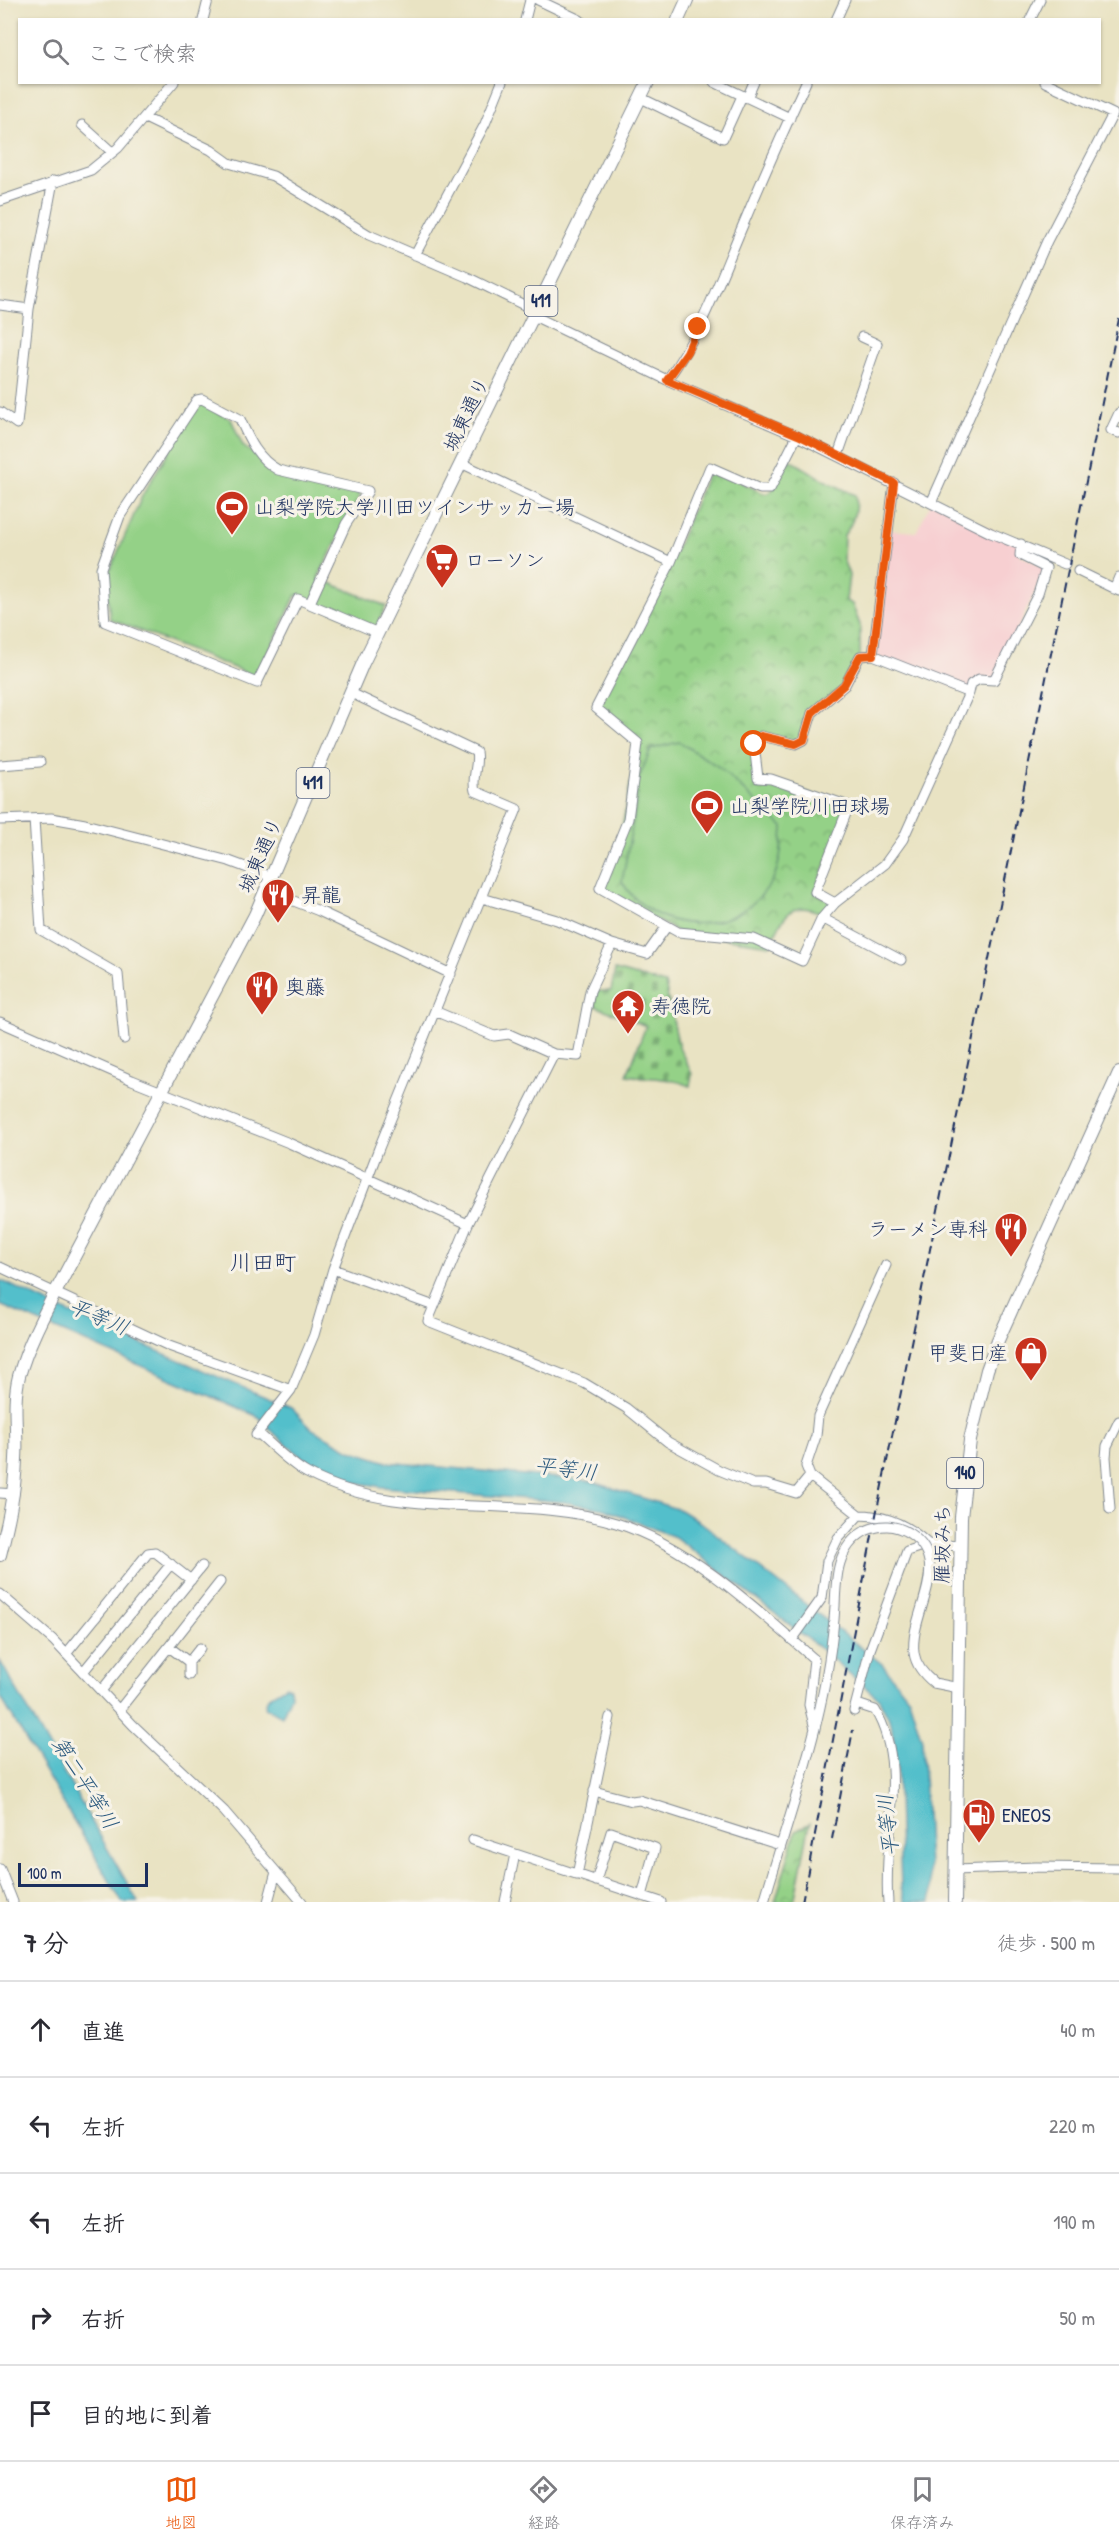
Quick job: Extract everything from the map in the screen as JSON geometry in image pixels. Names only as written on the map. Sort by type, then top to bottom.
[{"type":"highway","points":[[679,18],[687,0]]},
{"type":"highway","name":"城東通り","points":[[0,1555],[14,1494],[15,1406],[19,1378],[38,1329],[54,1294],[163,1092],[266,890],[378,633],[463,464],[647,84]]},
{"type":"highway","name":"雁坂みち","points":[[955,1902],[960,1546],[966,1466],[987,1370],[1019,1293],[1119,1073]]},
{"type":"street","points":[[203,18],[208,0]]},
{"type":"street","points":[[526,18],[530,0]]},
{"type":"street","points":[[538,0],[576,18]]},
{"type":"street","points":[[837,18],[845,0]]},
{"type":"street","points":[[1031,18],[1040,0]]},
{"type":"street","points":[[0,201],[91,170],[145,118],[172,84]]},
{"type":"street","points":[[415,255],[485,124],[501,84]]},
{"type":"street","points":[[718,84],[790,118]]},
{"type":"street","points":[[641,98],[723,138],[753,84]]},
{"type":"street","points":[[667,380],[687,352],[720,287],[759,185],[805,84]]},
{"type":"street","points":[[932,501],[1047,241],[1113,114],[1049,84]]},
{"type":"street","points":[[145,118],[211,150],[229,163],[273,176],[369,235],[530,308],[534,316],[667,380],[798,435],[932,501],[991,533],[1065,564]]},
{"type":"street","points":[[82,125],[112,152]]},
{"type":"street","points":[[0,412],[16,424],[29,309],[53,182]]},
{"type":"street","points":[[0,305],[29,309]]},
{"type":"street","points":[[838,455],[878,344],[862,337]]},
{"type":"street","points":[[310,603],[346,524],[368,491],[344,488],[265,463],[248,440],[240,419],[202,399],[197,400],[120,516],[101,568],[105,622],[257,683],[298,599],[378,633]]},
{"type":"street","points":[[1119,413],[1111,430],[1119,433]]},
{"type":"street","points":[[798,435],[770,489],[760,489],[710,467],[671,562],[596,708],[638,743],[628,819],[600,888],[678,932],[754,939],[802,961],[822,918],[835,903],[885,864],[903,839],[971,684],[979,679],[994,680],[1038,594],[1046,568],[1020,555],[1021,544]]},
{"type":"street","points":[[463,464],[671,562]]},
{"type":"street","points":[[873,655],[894,483]]},
{"type":"street","points":[[1078,571],[1117,590],[1119,577]]},
{"type":"street","points":[[835,903],[815,892],[849,806],[771,779],[758,778],[754,744],[761,736],[796,744],[804,740],[812,713],[844,685],[860,656],[873,655],[969,693]]},
{"type":"street","points":[[351,693],[476,752],[478,762],[473,784],[475,791],[517,809],[333,1269],[314,1335],[291,1390],[258,1433],[306,1472],[353,1493],[402,1501],[566,1512],[591,1516],[639,1531],[670,1546],[795,1637],[814,1659],[809,1706],[815,1729]]},
{"type":"street","points":[[0,765],[40,762]]},
{"type":"street","points":[[0,820],[51,818],[85,824],[248,866],[272,877]]},
{"type":"street","points":[[34,819],[41,930],[118,975],[124,1039]]},
{"type":"street","points":[[266,890],[319,911],[451,974]]},
{"type":"street","points":[[482,898],[557,920],[612,944],[647,954],[667,926]]},
{"type":"street","points":[[822,918],[901,960]]},
{"type":"street","points":[[437,1012],[494,1036],[509,1034],[554,1054],[578,1056],[590,991],[612,944]]},
{"type":"street","points":[[0,1022],[369,1179],[468,1224]]},
{"type":"street","points":[[554,1054],[468,1224],[428,1321],[584,1383],[626,1408],[668,1442],[719,1470],[753,1484],[766,1484],[796,1493],[810,1476]]},
{"type":"street","points":[[886,1265],[818,1416],[816,1436],[806,1466],[810,1476],[859,1515],[882,1517],[917,1534],[928,1544]]},
{"type":"street","points":[[0,1267],[169,1346],[291,1390]]},
{"type":"street","points":[[333,1269],[434,1306]]},
{"type":"street","points":[[1110,1509],[1107,1446],[1119,1421]]},
{"type":"street","points":[[0,1493],[14,1494]]},
{"type":"street","points":[[795,1637],[822,1598],[827,1561],[838,1538],[859,1515]]},
{"type":"street","points":[[764,1902],[815,1729],[828,1665],[837,1577],[842,1554],[852,1540],[865,1530],[892,1526],[916,1538],[927,1554],[930,1576],[915,1633],[914,1652],[919,1668],[934,1683],[959,1688]]},
{"type":"street","points":[[888,1902],[886,1884],[892,1785],[888,1743],[884,1725],[875,1710],[856,1704],[870,1650],[907,1551],[928,1544],[960,1546]]},
{"type":"street","points":[[66,1654],[148,1553],[155,1552],[191,1580]]},
{"type":"street","points":[[83,1672],[171,1564]]},
{"type":"street","points":[[101,1691],[202,1566]]},
{"type":"street","points":[[119,1710],[220,1582]]},
{"type":"street","points":[[0,1594],[66,1654],[119,1710],[224,1811],[302,1902]]},
{"type":"street","points":[[169,1647],[189,1662]]},
{"type":"street","points":[[189,1675],[189,1662],[200,1648]]},
{"type":"street","points":[[577,1875],[610,1718]]},
{"type":"street","points":[[594,1791],[632,1801],[639,1800],[780,1845]]},
{"type":"street","points":[[596,1881],[611,1832],[655,1848],[642,1896]]},
{"type":"street","points":[[473,1840],[661,1902]]},
{"type":"street","points":[[505,1902],[515,1854]]},
{"type":"street","points":[[955,1870],[1036,1867],[1119,1868]]},
{"type":"street","points":[[0,1869],[13,1902]]},
{"type":"street","points":[[268,1902],[276,1872]]},
{"type":"shaded area","points":[[932,501],[1021,544],[1020,555],[1046,568],[994,680],[979,679],[969,693],[873,655],[889,530],[916,532]]},
{"type":"green space","name":"山梨学院大学川田ツインサッカー場","points":[[198,402],[231,419],[243,446],[258,457],[264,466],[361,493],[318,578],[386,606],[375,629],[296,595],[257,677],[110,619],[106,579],[143,494]]},
{"type":"green space","points":[[789,459],[855,495],[854,516],[844,535],[843,559],[849,575],[846,601],[852,604],[860,625],[860,656],[845,685],[812,713],[804,740],[796,744],[761,736],[754,744],[759,778],[849,806],[815,892],[835,903],[823,914],[811,909],[795,909],[784,919],[770,945],[678,932],[600,888],[619,843],[638,743],[596,708],[671,562],[710,467],[765,494],[771,492]]},
{"type":"green space","name":"山梨学院川田球場","points":[[679,742],[719,767],[783,827],[780,859],[774,877],[760,897],[742,911],[722,920],[700,923],[677,921],[656,914],[637,901],[622,882],[638,793],[634,790],[651,749]]},
{"type":"green space","points":[[615,970],[665,984],[679,1047],[692,1074],[690,1086],[667,1080],[627,1075],[646,1026],[595,1006],[597,991],[611,991]]},
{"type":"green space","points":[[810,1823],[794,1902],[775,1902],[796,1831]]},
{"type":"water","points":[[0,1280],[67,1312],[291,1408],[312,1429],[350,1450],[387,1462],[590,1481],[680,1510],[706,1526],[882,1664],[909,1698],[922,1740],[931,1902],[905,1902],[901,1887],[897,1764],[891,1723],[879,1699],[816,1645],[675,1537],[604,1509],[563,1502],[382,1487],[343,1480],[308,1462],[259,1417],[0,1305]]},
{"type":"water","points":[[0,1661],[138,1902],[122,1902],[0,1696]]},
{"type":"water","points":[[286,1686],[290,1688],[291,1696],[282,1716],[265,1707],[268,1697]]},
{"type":"railway","points":[[802,1902],[876,1515],[1119,319]]},
{"type":"railway","points":[[832,1839],[853,1730]]},
{"type":"place","name":"山梨学院大学川田ツインサッカー場","points":[[232,536]]},
{"type":"place","name":"ローソン","points":[[442,589]]},
{"type":"place","name":"山梨学院川田球場","points":[[707,835]]},
{"type":"place","name":"昇龍","points":[[278,924]]},
{"type":"place","name":"奥藤","points":[[262,1016]]},
{"type":"place","name":"寿徳院","points":[[628,1035]]},
{"type":"place","name":"ラーメン専科","points":[[1011,1258]]},
{"type":"place","name":"甲斐日産","points":[[1031,1382]]},
{"type":"place","name":"ENEOS","points":[[979,1844]]},
{"type":"district","name":"川田町","points":[[263,1262]]},
{"type":"route","points":[[698,327],[687,352],[667,380],[798,435],[894,483],[873,655],[860,656],[850,670],[844,685],[812,713],[804,740],[796,744],[761,736],[754,744]]},
{"type":"water label","name":"平等川","points":[[99,1317]]},
{"type":"water label","name":"平等川","points":[[566,1469]]},
{"type":"water label","name":"第二平等川","points":[[85,1783]]},
{"type":"water label","name":"平等川","points":[[888,1825]]}]
